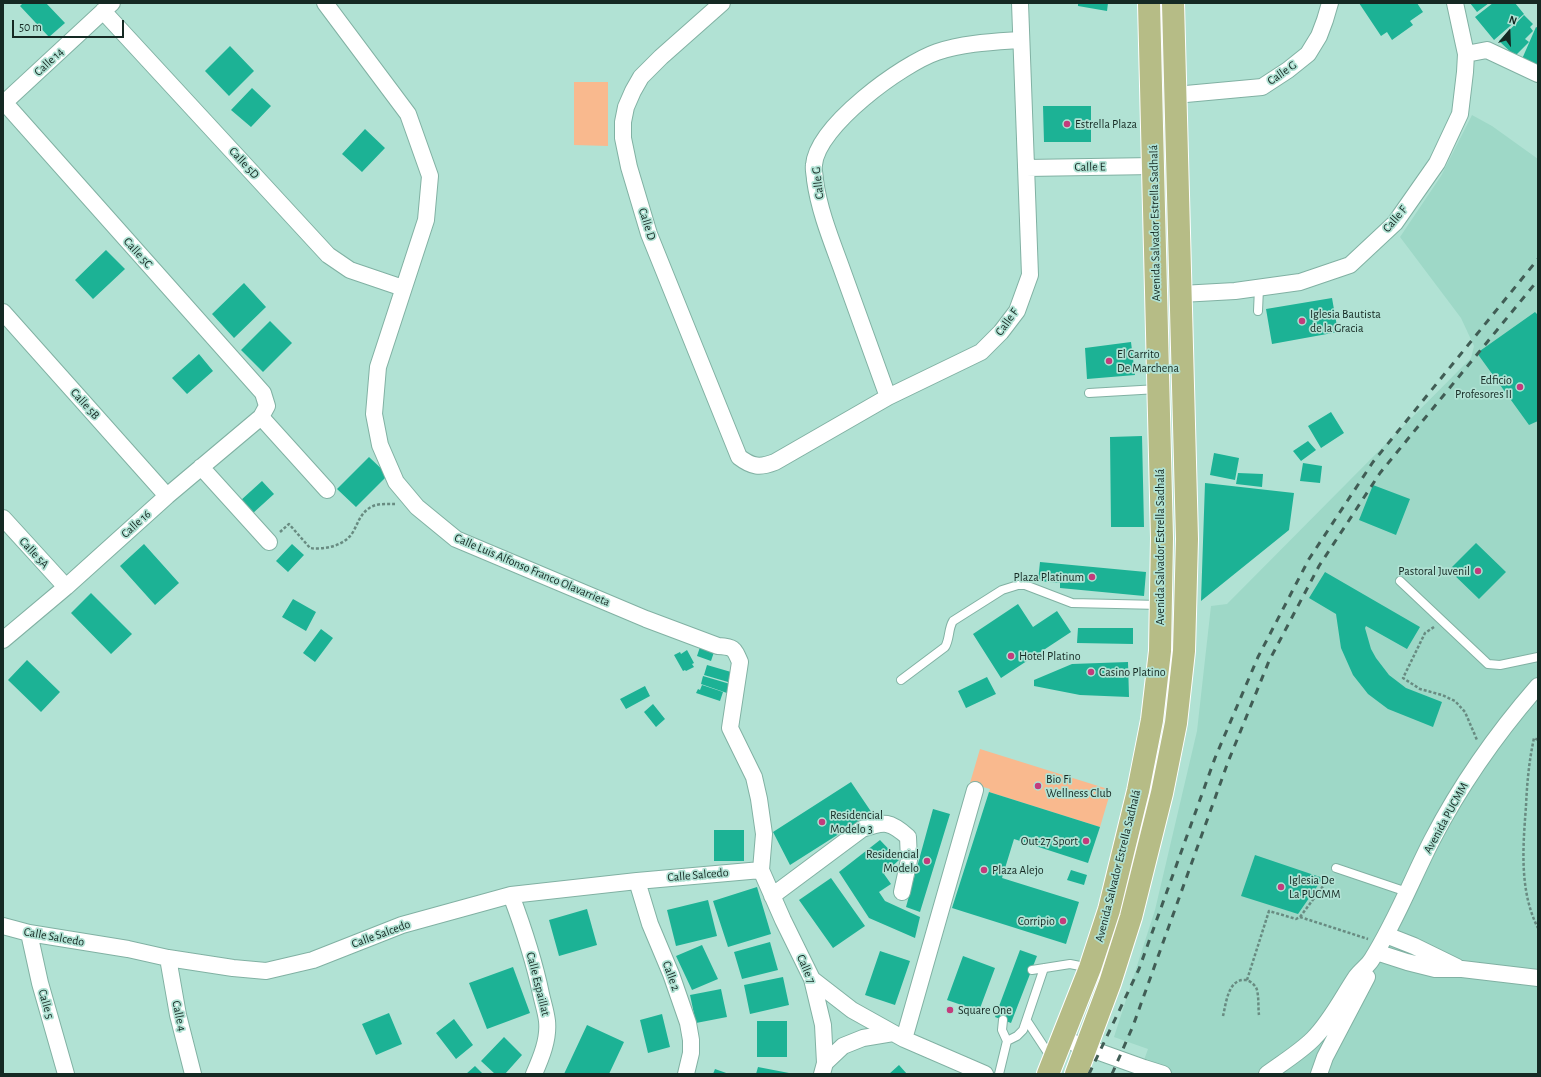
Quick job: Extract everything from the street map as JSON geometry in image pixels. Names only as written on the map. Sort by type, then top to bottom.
[{"type":"main road","name":"Avenida Salvador Estrella Sadhalá","points":[[1050,1068],[1063,1039],[1090,968],[1109,910],[1138,791],[1152,720],[1160,651],[1162,538],[1149,3]]},
{"type":"main road","name":"Avenida Salvador Estrella Sadhalá","points":[[1079,1073],[1086,1048],[1113,976],[1131,917],[1162,793],[1176,723],[1184,651],[1187,539],[1173,3]]},
{"type":"street","name":"Calle Luis Alfonso Franco Olavarrieta","points":[[325,3],[408,114],[430,176],[426,220],[378,367],[374,414],[380,445],[396,482],[417,507],[456,539],[646,619],[718,646],[729,647],[735,650],[740,662],[730,728],[754,777],[759,799],[764,834],[761,870]]},
{"type":"street","name":"Calle D","points":[[722,3],[661,57],[640,78],[626,107],[623,122],[623,138],[629,167],[649,234],[739,457],[749,465]]},
{"type":"street","name":"Calle F","points":[[749,465],[764,466],[775,462],[888,397],[981,352],[1001,332],[1017,311],[1030,275],[1020,3]]},
{"type":"street","name":"Calle G","points":[[1175,95],[1262,87],[1288,70],[1308,54],[1319,36],[1330,3]]},
{"type":"street","name":"Calle F","points":[[1181,294],[1234,291],[1300,282],[1350,265],[1395,223],[1437,163],[1460,114],[1466,54],[1456,6],[1454,3]]},
{"type":"street","name":"Calle 5D","points":[[107,7],[328,254],[350,270],[403,288]]},
{"type":"street","name":"Calle 14","points":[[4,104],[107,7]]},
{"type":"street","name":"Calle G","points":[[888,397],[827,228],[817,194],[814,165],[821,145],[835,125],[871,92],[908,66],[936,52],[966,44],[1021,40]]},
{"type":"street","points":[[1466,54],[1487,50],[1538,74]]},
{"type":"street","name":"Calle 5C","points":[[4,104],[263,393],[264,412],[327,490]]},
{"type":"street","name":"Calle E","points":[[1026,168],[1154,166]]},
{"type":"street","name":"Calle 5B","points":[[3,312],[167,496]]},
{"type":"street","name":"Calle 16","points":[[3,640],[66,587],[167,496],[264,412]]},
{"type":"street","points":[[201,467],[269,542]]},
{"type":"street","name":"Calle 5A","points":[[3,518],[66,587]]},
{"type":"street","name":"Avenida PUCMM","points":[[1319,1074],[1325,1057],[1366,980],[1379,948],[1458,793],[1483,755],[1518,708],[1538,686]]},
{"type":"street","points":[[899,1036],[975,790]]},
{"type":"street","points":[[772,896],[862,829],[878,823],[895,826],[908,837],[909,860],[902,892]]},
{"type":"street","name":"Calle Salcedo","points":[[3,926],[29,933],[128,949],[168,958],[233,968],[266,971],[313,960],[402,925],[511,895],[637,880],[761,870]]},
{"type":"street","name":"Calle 7","points":[[761,870],[812,979],[824,1025],[824,1068]]},
{"type":"street","name":"Calle 2","points":[[637,880],[650,924],[671,974],[688,1023],[691,1040],[691,1053],[686,1074]]},
{"type":"street","name":"Calle Espaillat","points":[[511,895],[538,982],[547,1022],[546,1040],[541,1058],[534,1074]]},
{"type":"street","name":"Calle 5","points":[[29,933],[40,983],[66,1074]]},
{"type":"street","points":[[1379,948],[1407,962],[1435,969],[1462,970],[1538,978]]},
{"type":"street","name":"Avenida PUCMM","points":[[1267,1074],[1312,1039],[1331,1017],[1357,975],[1379,948]]},
{"type":"street","name":"Calle 4","points":[[168,958],[178,1015],[193,1074]]},
{"type":"street","points":[[812,979],[852,1010],[899,1036],[985,1074]]},
{"type":"street","points":[[824,1068],[843,1046],[863,1038],[899,1036]]},
{"type":"street","points":[[1063,1039],[1164,1074]]},
{"type":"street","points":[[1050,1068],[1079,1073]]},
{"type":"lane","points":[[1258,311],[1260,288]]},
{"type":"lane","points":[[1089,393],[1159,389]]},
{"type":"lane","points":[[1400,581],[1488,664],[1500,665],[1538,658]]},
{"type":"lane","points":[[902,680],[946,647],[948,644],[950,625],[953,621],[1002,590],[1012,586],[1025,585],[1078,604],[1161,605]]},
{"type":"lane","points":[[1336,868],[1407,892]]},
{"type":"lane","points":[[1032,970],[1070,964],[1090,968]]},
{"type":"lane","points":[[1007,1041],[1017,1036],[1023,1030],[1028,1021],[1044,968]]},
{"type":"lane","points":[[999,1074],[1007,1041],[1002,1030],[1003,1020]]},
{"type":"lane","points":[[1028,1021],[1050,1068]]},
{"type":"path","points":[[269,542],[289,524],[310,548],[321,550],[347,540],[353,532],[361,515],[369,508],[381,504],[417,507]]},
{"type":"path","points":[[1442,621],[1425,633],[1403,678],[1420,689],[1442,695],[1455,701],[1465,712],[1483,755]]},
{"type":"path","points":[[1538,740],[1534,738],[1530,756],[1524,830],[1524,866],[1530,909],[1538,928]]},
{"type":"path","points":[[1300,917],[1336,868]]},
{"type":"path","points":[[1247,980],[1269,911],[1296,919],[1300,917],[1379,948]]},
{"type":"path","points":[[1223,1016],[1230,989],[1234,984],[1247,980],[1254,984],[1257,991],[1259,1015]]},
{"type":"shaded area","points":[[574,82],[608,82],[608,146],[574,145]]},
{"type":"shaded area","points":[[1472,115],[1492,126],[1538,159],[1538,1074],[1139,1074],[1148,1049],[1114,1037],[1155,910],[1197,731],[1211,606],[1227,604],[1471,358],[1474,346],[1461,318],[1400,237],[1441,176]]},
{"type":"shaded area","name":"Bio Fi Wellness Club","points":[[980,749],[1111,790],[1100,827],[989,792],[990,789],[970,783]]},
{"type":"building","points":[[23,3],[46,3],[65,23],[49,37],[20,6]]},
{"type":"building","points":[[1078,3],[1108,3],[1107,11],[1078,6]]},
{"type":"building","points":[[1359,3],[1417,3],[1423,12],[1410,21],[1413,25],[1392,40],[1387,32],[1381,36]]},
{"type":"building","points":[[1470,3],[1489,3],[1477,12]]},
{"type":"building","points":[[1493,3],[1515,3],[1524,14],[1494,40],[1475,17]]},
{"type":"building","points":[[1524,15],[1533,24],[1530,27],[1533,31],[1525,39],[1529,42],[1515,56],[1499,41]]},
{"type":"building","points":[[1536,27],[1538,28],[1538,66],[1522,59]]},
{"type":"building","points":[[230,46],[254,71],[229,96],[205,71]]},
{"type":"building","points":[[252,88],[271,106],[251,127],[231,110]]},
{"type":"building","name":"Estrella Plaza","points":[[1043,106],[1091,106],[1091,142],[1044,142]]},
{"type":"building","points":[[365,129],[385,148],[362,172],[342,154]]},
{"type":"building","points":[[106,250],[125,269],[93,299],[75,280]]},
{"type":"building","points":[[244,283],[266,307],[234,338],[212,314]]},
{"type":"building","name":"Iglesia Bautista de la Gracia","points":[[1332,298],[1338,332],[1272,344],[1266,309]]},
{"type":"building","name":"Edficio Profesores II","points":[[1535,312],[1538,315],[1538,421],[1529,425],[1477,353]]},
{"type":"building","points":[[270,321],[292,343],[263,372],[241,350]]},
{"type":"building","name":"El Carrito De Marchena","points":[[1131,342],[1135,375],[1087,379],[1085,348]]},
{"type":"building","points":[[199,354],[213,371],[187,394],[172,378]]},
{"type":"building","points":[[1331,412],[1344,433],[1321,448],[1308,426]]},
{"type":"building","points":[[1142,436],[1144,527],[1111,527],[1110,437]]},
{"type":"building","points":[[1308,441],[1316,450],[1301,461],[1293,451]]},
{"type":"building","points":[[1214,453],[1239,458],[1235,480],[1210,475]]},
{"type":"building","points":[[369,457],[388,475],[356,507],[337,489]]},
{"type":"building","points":[[1303,463],[1322,466],[1320,483],[1300,481]]},
{"type":"building","points":[[1238,473],[1263,474],[1262,487],[1236,484]]},
{"type":"building","points":[[262,481],[274,494],[252,514],[240,501]]},
{"type":"building","points":[[1205,483],[1294,493],[1289,530],[1201,601]]},
{"type":"building","points":[[1373,485],[1410,499],[1396,535],[1359,520]]},
{"type":"building","name":"Pastoral Juvenil","points":[[1476,543],[1506,572],[1479,599],[1449,570]]},
{"type":"building","points":[[144,544],[179,583],[155,605],[120,566]]},
{"type":"building","points":[[292,544],[304,555],[288,572],[276,561]]},
{"type":"building","name":"Plaza Platinum","points":[[1040,562],[1146,572],[1144,596],[1060,588],[1060,583],[1038,581]]},
{"type":"building","points":[[1325,572],[1420,627],[1407,649],[1366,626],[1365,628],[1371,649],[1389,675],[1406,688],[1442,702],[1433,727],[1388,709],[1368,694],[1353,675],[1341,648],[1336,614],[1309,598]]},
{"type":"building","points":[[91,593],[132,634],[111,654],[71,613]]},
{"type":"building","points":[[293,599],[316,612],[306,631],[282,617]]},
{"type":"building","name":"Hotel Platino","points":[[1018,604],[1033,627],[1057,611],[1071,632],[1001,678],[973,634]]},
{"type":"building","points":[[1078,628],[1133,628],[1133,644],[1077,643]]},
{"type":"building","points":[[321,629],[333,638],[315,662],[303,653]]},
{"type":"building","points":[[700,647],[714,652],[711,661],[697,656]]},
{"type":"building","points":[[687,650],[694,663],[692,664],[694,667],[683,671],[674,655],[680,652],[681,654]]},
{"type":"building","points":[[27,660],[60,692],[41,712],[8,680]]},
{"type":"building","name":"Casino Platino","points":[[1128,662],[1129,697],[1080,695],[1034,686],[1034,680],[1072,664]]},
{"type":"building","points":[[707,665],[731,672],[728,682],[704,675]]},
{"type":"building","points":[[703,676],[730,684],[727,693],[701,684]]},
{"type":"building","points":[[987,677],[996,694],[966,708],[958,691]]},
{"type":"building","points":[[702,685],[723,692],[720,701],[696,693],[698,689],[700,690]]},
{"type":"building","points":[[645,686],[650,696],[626,709],[620,699]]},
{"type":"building","points":[[653,704],[665,719],[656,727],[644,712]]},
{"type":"building","name":"Residencial Modelo 3","points":[[851,782],[872,813],[790,865],[773,832]]},
{"type":"building","name":"Plaza Alejo","points":[[989,792],[1100,827],[1088,863],[1014,839],[1002,878],[1079,902],[1066,944],[952,908]]},
{"type":"building","name":"Residencial Modelo","points":[[933,809],[950,814],[920,912],[906,907]]},
{"type":"building","points":[[714,830],[744,830],[744,861],[714,861]]},
{"type":"building","points":[[880,840],[899,860],[884,874],[891,884],[879,892],[885,901],[920,917],[915,938],[869,918],[839,872]]},
{"type":"building","name":"Iglesia De La PUCMM","points":[[1255,855],[1323,878],[1298,914],[1241,896]]},
{"type":"building","points":[[1071,870],[1087,875],[1084,885],[1067,880]]},
{"type":"building","points":[[831,878],[865,926],[833,948],[799,900]]},
{"type":"building","points":[[757,887],[771,934],[728,947],[713,901]]},
{"type":"building","points":[[708,900],[717,936],[676,946],[667,910]]},
{"type":"building","points":[[587,909],[597,945],[559,956],[549,920]]},
{"type":"building","points":[[770,942],[778,970],[742,979],[734,952]]},
{"type":"building","points":[[702,945],[718,979],[692,990],[676,956]]},
{"type":"building","points":[[1020,950],[1037,956],[1011,1023],[995,1017]]},
{"type":"building","points":[[880,951],[910,961],[895,1005],[865,995]]},
{"type":"building","points":[[963,956],[995,968],[979,1011],[947,1000]]},
{"type":"building","points":[[513,967],[530,1013],[487,1029],[469,983]]},
{"type":"building","points":[[783,977],[789,1005],[750,1014],[744,985]]},
{"type":"building","points":[[721,989],[727,1017],[696,1023],[690,995]]},
{"type":"building","points":[[389,1013],[402,1044],[376,1055],[362,1024]]},
{"type":"building","points":[[662,1014],[670,1047],[648,1053],[640,1020]]},
{"type":"building","points":[[454,1019],[473,1045],[456,1059],[436,1033]]},
{"type":"building","points":[[757,1021],[787,1021],[787,1057],[757,1057]]},
{"type":"building","points":[[587,1025],[624,1042],[609,1074],[564,1074]]},
{"type":"building","points":[[504,1037],[522,1055],[505,1074],[495,1074],[481,1061]]},
{"type":"building","points":[[899,1065],[907,1074],[889,1074]]},
{"type":"building","points":[[475,1066],[483,1074],[466,1074]]},
{"type":"building","points":[[758,1067],[789,1073],[789,1074],[756,1074]]},
{"type":"building","points":[[715,1069],[729,1074],[713,1074]]},
{"type":"railway","points":[[1089,1074],[1139,969],[1215,758],[1258,657],[1309,559],[1373,462],[1538,259]]},
{"type":"railway","points":[[1112,1074],[1133,1026],[1228,762],[1269,661],[1319,566],[1380,473],[1538,280]]},
{"type":"place","name":"Estrella Plaza","points":[[1067,124]]},
{"type":"place","name":"Iglesia Bautista de la Gracia","points":[[1302,321]]},
{"type":"place","name":"El Carrito De Marchena","points":[[1109,361]]},
{"type":"place","name":"Edficio Profesores II","points":[[1520,387]]},
{"type":"place","name":"Pastoral Juvenil","points":[[1478,571]]},
{"type":"place","name":"Plaza Platinum","points":[[1092,577]]},
{"type":"place","name":"Hotel Platino","points":[[1011,656]]},
{"type":"place","name":"Casino Platino","points":[[1091,672]]},
{"type":"place","name":"Bio Fi Wellness Club","points":[[1038,786]]},
{"type":"place","name":"Residencial Modelo 3","points":[[822,822]]},
{"type":"place","name":"Out 27 Sport","points":[[1086,841]]},
{"type":"place","name":"Residencial Modelo","points":[[927,861]]},
{"type":"place","name":"Plaza Alejo","points":[[984,870]]},
{"type":"place","name":"Iglesia De La PUCMM","points":[[1281,887]]},
{"type":"place","name":"Corripio","points":[[1063,921]]},
{"type":"place","name":"Square One","points":[[950,1010]]}]
